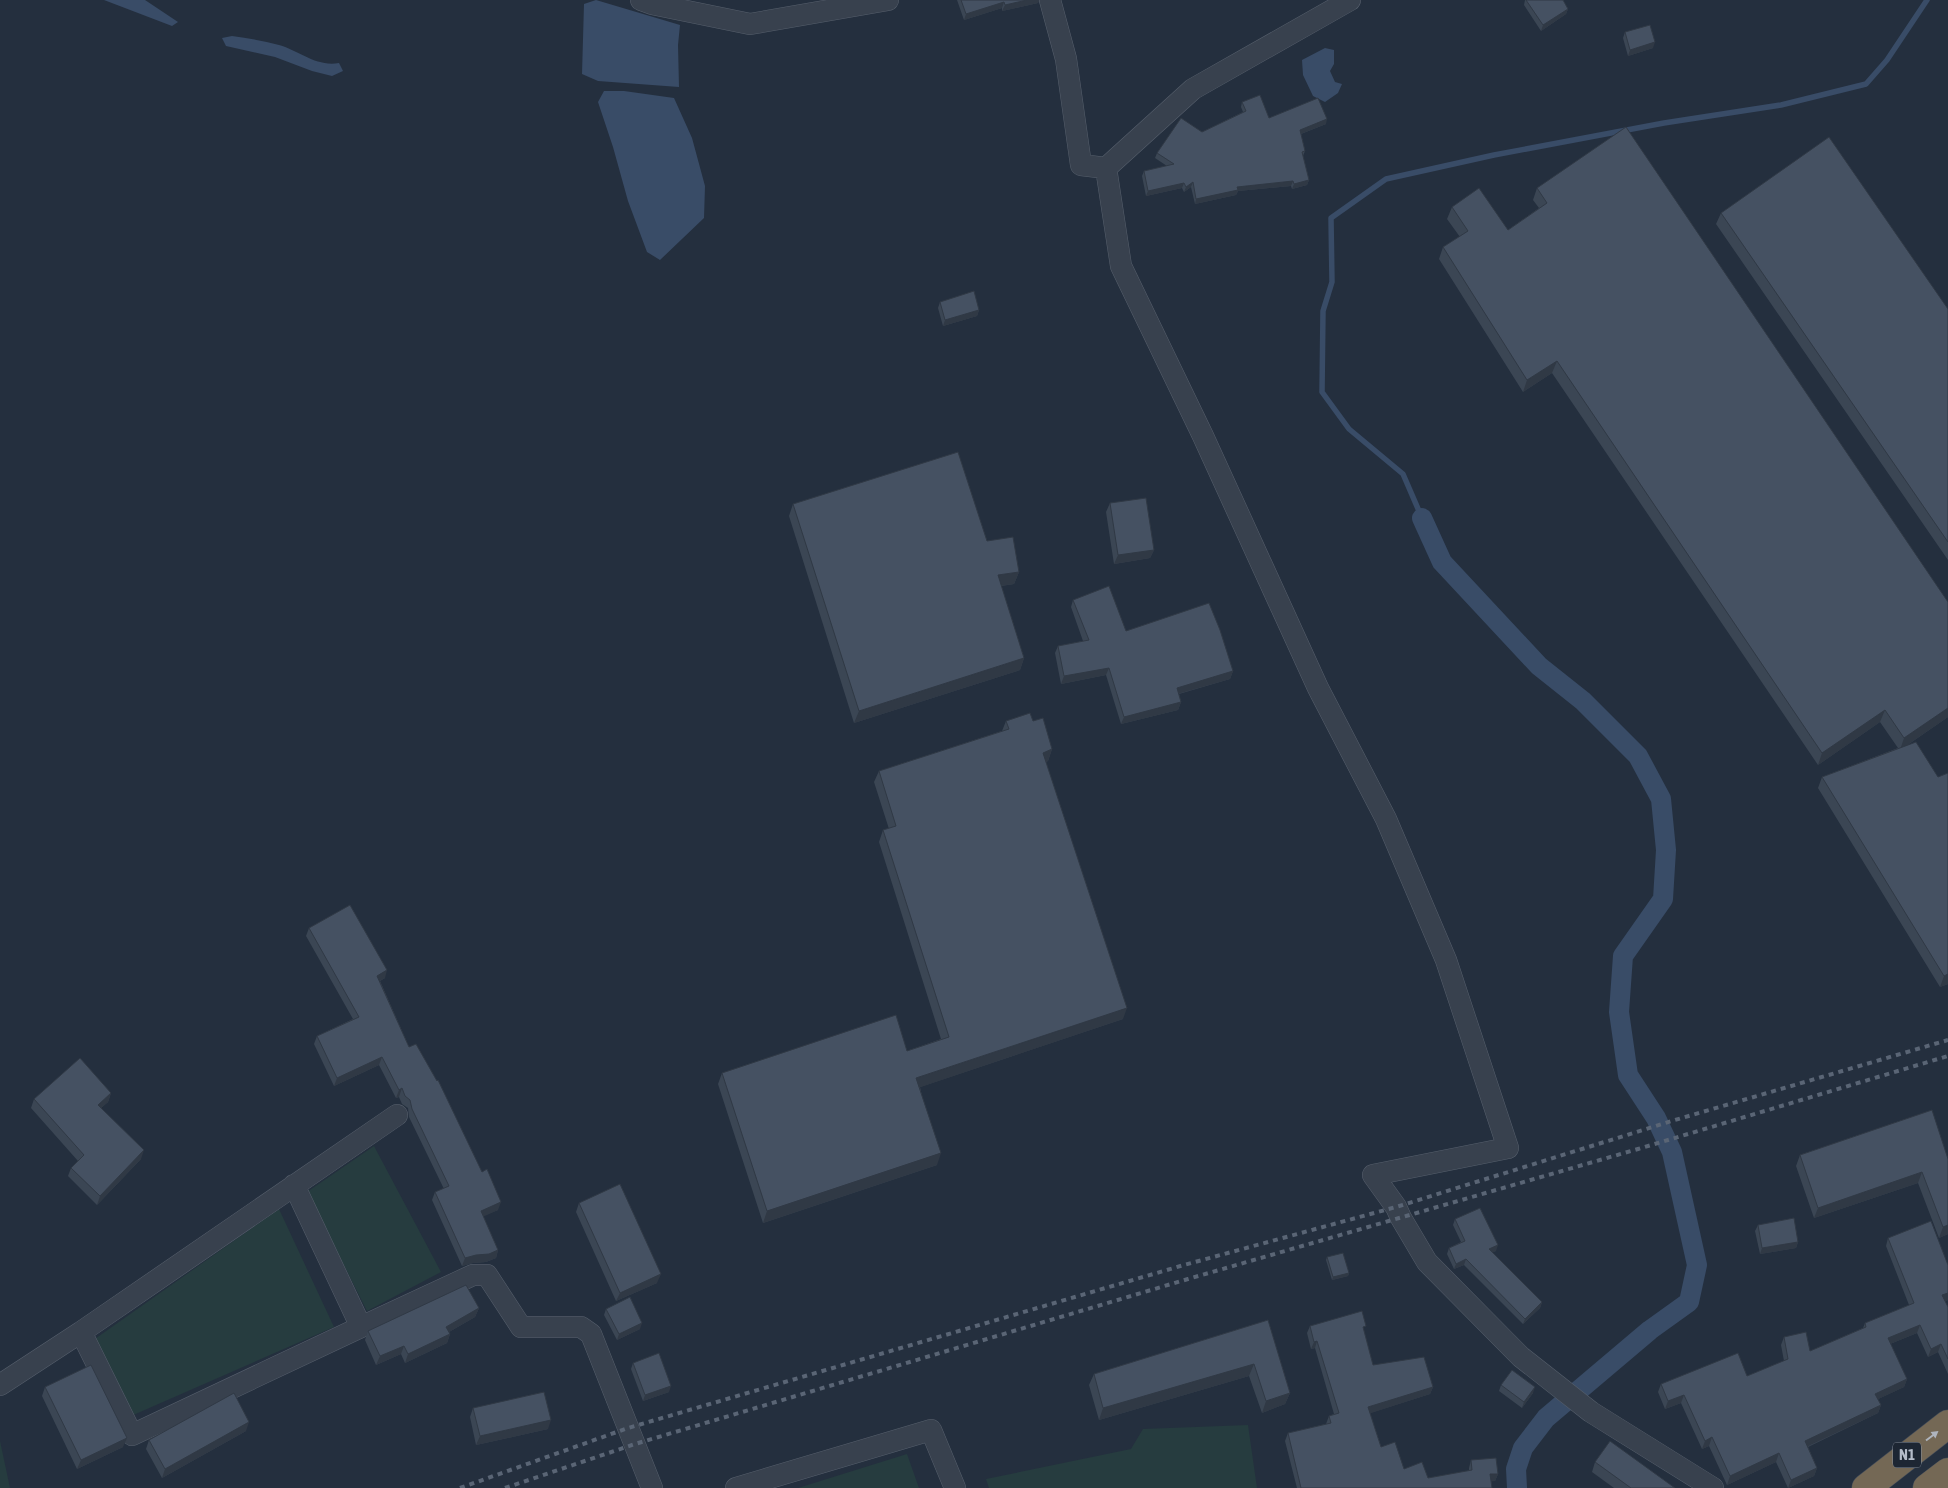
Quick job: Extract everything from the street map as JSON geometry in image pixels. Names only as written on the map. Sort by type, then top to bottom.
[{"type":"highway","name":"N1","points":[[1866,1488],[1948,1424]]},
{"type":"highway","name":"N1","points":[[1927,1488],[1948,1472]]},
{"type":"street","points":[[641,0],[652,4],[750,24],[888,0]]},
{"type":"street","points":[[1050,0],[1066,59],[1081,165],[1106,168],[1193,89],[1350,0]]},
{"type":"street","points":[[1106,168],[1121,266],[1203,436],[1318,688],[1386,820],[1446,960],[1508,1148],[1373,1175],[1396,1207],[1427,1262],[1522,1357],[1591,1412],[1713,1488]]},
{"type":"street","points":[[0,1385],[81,1332],[397,1115]]},
{"type":"street","points":[[294,1186],[361,1327]]},
{"type":"street","points":[[81,1332],[132,1436],[473,1275],[487,1275],[521,1327],[581,1327],[591,1334],[652,1488]]},
{"type":"street","points":[[736,1488],[931,1430],[955,1488]]},
{"type":"green space","points":[[374,1146],[441,1272],[367,1311],[307,1192]]},
{"type":"green space","points":[[279,1209],[334,1327],[131,1416],[92,1341]]},
{"type":"green space","points":[[1248,1425],[1257,1488],[989,1488],[986,1479],[1131,1449],[1143,1429]]},
{"type":"green space","points":[[0,1441],[10,1488],[0,1488]]},
{"type":"green space","points":[[907,1454],[919,1488],[798,1488]]},
{"type":"water","points":[[104,0],[145,0],[178,22],[172,26]]},
{"type":"water","points":[[596,0],[680,25],[678,45],[679,87],[598,81],[582,74],[584,4]]},
{"type":"water","points":[[232,36],[279,45],[315,61],[331,64],[339,63],[343,71],[332,76],[312,71],[275,57],[226,46],[222,38]]},
{"type":"water","points":[[1325,48],[1334,50],[1334,64],[1330,71],[1335,82],[1342,84],[1338,93],[1325,102],[1313,96],[1303,75],[1302,60]]},
{"type":"water","points":[[604,91],[624,91],[674,98],[692,138],[705,186],[704,218],[660,260],[647,252],[628,201],[598,102]]},
{"type":"building","points":[[961,0],[1027,0],[1005,5],[1004,2],[966,14]]},
{"type":"building","points":[[1526,0],[1563,0],[1568,9],[1543,25]]},
{"type":"building","points":[[1650,25],[1655,42],[1630,50],[1625,32]]},
{"type":"building","points":[[1260,95],[1269,118],[1318,98],[1327,119],[1300,130],[1305,151],[1302,152],[1309,180],[1294,184],[1293,181],[1237,187],[1238,190],[1196,199],[1193,182],[1186,187],[1184,183],[1148,191],[1144,171],[1174,164],[1157,153],[1181,118],[1202,132],[1246,111],[1242,102]]},
{"type":"building","points":[[1626,127],[1948,602],[1948,708],[1904,738],[1885,710],[1822,753],[1557,361],[1527,380],[1443,247],[1468,231],[1452,207],[1479,188],[1508,230],[1547,203],[1537,188]]},
{"type":"building","points":[[1829,137],[1948,309],[1948,542],[1721,213]]},
{"type":"building","points":[[974,291],[979,310],[945,320],[940,302]]},
{"type":"building","points":[[958,452],[987,541],[1013,537],[1019,572],[998,575],[1024,658],[859,711],[793,504]]},
{"type":"building","points":[[1146,498],[1154,550],[1118,555],[1110,503]]},
{"type":"building","points":[[1109,586],[1126,631],[1209,603],[1233,671],[1177,688],[1181,702],[1124,717],[1109,668],[1064,676],[1058,646],[1089,640],[1073,600]]},
{"type":"building","points":[[1030,713],[1033,721],[1043,718],[1052,749],[1043,753],[1127,1008],[916,1078],[941,1153],[767,1211],[722,1073],[896,1015],[907,1051],[949,1037],[883,830],[896,826],[879,771],[1009,729],[1006,721]]},
{"type":"building","points":[[1916,742],[1938,777],[1948,773],[1948,974],[1944,976],[1822,777]]},
{"type":"building","points":[[350,905],[387,970],[377,976],[409,1047],[416,1044],[438,1080],[482,1172],[487,1169],[501,1202],[481,1211],[498,1250],[489,1254],[465,1258],[435,1192],[449,1186],[412,1109],[410,1100],[405,1096],[402,1088],[399,1090],[382,1057],[337,1078],[317,1036],[359,1017],[309,928]]},
{"type":"building","points":[[80,1058],[111,1093],[98,1105],[144,1150],[100,1196],[71,1168],[84,1155],[34,1099]]},
{"type":"building","points":[[1932,1110],[1948,1159],[1948,1225],[1943,1227],[1922,1172],[1818,1208],[1800,1155]]},
{"type":"building","points":[[620,1184],[661,1274],[620,1293],[579,1203]]},
{"type":"building","points":[[1480,1208],[1498,1245],[1489,1249],[1542,1302],[1525,1319],[1466,1259],[1456,1264],[1449,1248],[1465,1241],[1455,1219]]},
{"type":"building","points":[[1794,1218],[1798,1242],[1762,1248],[1758,1225]]},
{"type":"building","points":[[1931,1221],[1948,1265],[1948,1293],[1942,1295],[1948,1307],[1948,1359],[1941,1344],[1931,1349],[1920,1325],[1888,1338],[1907,1379],[1875,1394],[1881,1405],[1805,1441],[1817,1468],[1791,1480],[1779,1453],[1730,1476],[1712,1437],[1705,1441],[1684,1395],[1668,1401],[1661,1384],[1738,1353],[1747,1376],[1788,1359],[1784,1337],[1806,1332],[1810,1351],[1866,1327],[1865,1323],[1914,1303],[1888,1238]]},
{"type":"building","points":[[1343,1253],[1349,1273],[1333,1277],[1327,1257]]},
{"type":"building","points":[[466,1285],[479,1308],[446,1327],[450,1334],[408,1354],[404,1346],[380,1356],[368,1331]]},
{"type":"building","points":[[630,1297],[642,1323],[619,1334],[606,1309]]},
{"type":"building","points":[[1362,1311],[1366,1326],[1363,1327],[1373,1365],[1424,1357],[1433,1387],[1368,1407],[1381,1447],[1395,1442],[1404,1469],[1422,1462],[1428,1478],[1472,1470],[1471,1460],[1496,1458],[1498,1474],[1490,1474],[1492,1488],[1301,1488],[1288,1433],[1331,1423],[1329,1416],[1339,1413],[1317,1341],[1314,1342],[1310,1326]]},
{"type":"building","points":[[1268,1320],[1290,1393],[1266,1401],[1254,1364],[1103,1408],[1094,1374]]},
{"type":"building","points":[[659,1353],[671,1386],[645,1395],[633,1363]]},
{"type":"building","points":[[91,1365],[127,1438],[81,1460],[45,1387]]},
{"type":"building","points":[[1512,1370],[1535,1387],[1524,1402],[1501,1385]]},
{"type":"building","points":[[544,1392],[551,1420],[480,1436],[473,1408]]},
{"type":"building","points":[[234,1393],[249,1422],[165,1469],[149,1440]]},
{"type":"building","points":[[1610,1441],[1675,1488],[1631,1488],[1595,1462]]},
{"type":"waterway","points":[[1422,518],[1403,474],[1349,429],[1322,392],[1323,311],[1332,282],[1331,218],[1386,179],[1494,155],[1664,123],[1781,105],[1866,84],[1887,60],[1927,0]]},
{"type":"waterway","points":[[1422,518],[1442,562],[1539,666],[1583,701],[1638,756],[1661,799],[1666,850],[1663,899],[1623,956],[1619,1012],[1628,1075],[1656,1118],[1672,1152],[1697,1265],[1689,1302],[1650,1330],[1546,1418],[1523,1448],[1516,1469],[1517,1488]]},
{"type":"railway","points":[[460,1488],[628,1428],[1184,1265],[1396,1207],[1675,1120],[1948,1040]]},
{"type":"railway","points":[[505,1488],[635,1444],[1188,1279],[1638,1149],[1948,1056]]}]
